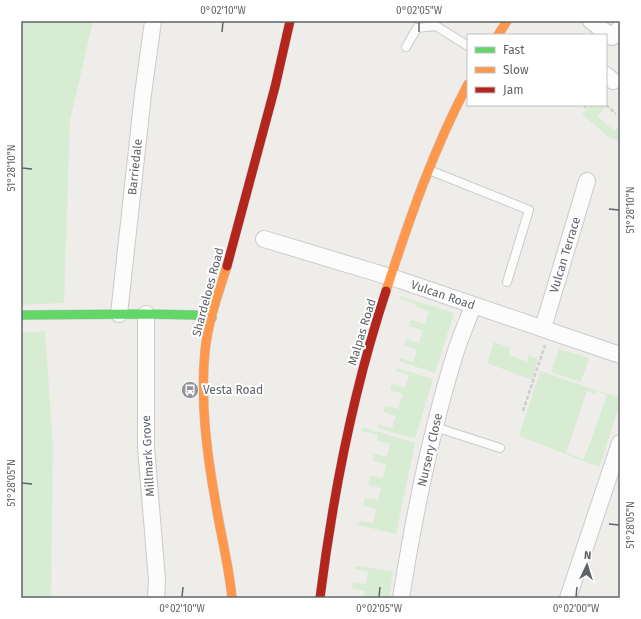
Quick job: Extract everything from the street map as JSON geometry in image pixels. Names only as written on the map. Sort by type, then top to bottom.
[{"type":"street","name":"Barriedale","points":[[120,314],[143,94],[153,21]]},
{"type":"street","name":"Shardeloes Road","points":[[232,598],[209,455],[205,414],[204,364],[212,318],[284,57],[290,21]]},
{"type":"street","points":[[499,34],[507,21]]},
{"type":"street","points":[[591,21],[613,36]]},
{"type":"street","name":"Malpas Road","points":[[320,598],[337,482],[354,401],[374,329],[428,170],[453,111],[467,86]]},
{"type":"street","name":"Vulcan Terrace","points":[[546,330],[588,181]]},
{"type":"street","name":"Vulcan Road","points":[[264,239],[391,278],[620,355]]},
{"type":"street","name":"Nursery Close","points":[[401,598],[409,546],[435,427],[455,354],[473,306]]},
{"type":"street","points":[[21,315],[146,314],[194,315],[212,318]]},
{"type":"street","name":"Millmark Grove","points":[[146,314],[146,446],[157,580],[156,598]]},
{"type":"street","points":[[568,598],[620,443]]},
{"type":"lane","points":[[406,47],[417,28],[436,26],[467,45]]},
{"type":"lane","points":[[428,170],[529,210],[507,282]]},
{"type":"lane","points":[[435,427],[500,448]]},
{"type":"path","points":[[607,106],[616,114]]},
{"type":"path","points":[[522,411],[546,330]]},
{"type":"green space","points":[[21,21],[93,21],[70,121],[64,303],[21,305]]},
{"type":"green space","points":[[590,106],[606,107],[597,116],[614,131],[620,125],[620,140],[610,138],[582,114]]},
{"type":"green space","points":[[400,296],[454,313],[435,373],[399,361],[400,358],[413,362],[417,350],[404,345],[406,339],[419,343],[423,330],[409,326],[411,320],[425,324],[429,311],[415,307],[416,304],[400,299]]},
{"type":"green space","points":[[45,331],[53,446],[51,598],[21,598],[21,333]]},
{"type":"green space","points":[[494,342],[511,348],[509,355],[527,362],[529,355],[538,359],[532,380],[487,363]]},
{"type":"green space","points":[[559,349],[589,358],[581,382],[551,372]]},
{"type":"green space","points":[[397,368],[433,379],[415,439],[378,428],[379,425],[392,428],[396,416],[383,412],[385,405],[398,409],[403,394],[390,390],[392,384],[405,388],[409,375],[396,371]]},
{"type":"green space","points":[[540,371],[620,398],[620,403],[599,467],[519,436]],"holes":[[[587,391],[595,394],[596,391],[607,395],[584,459],[566,453]]]},
{"type":"green space","points":[[362,427],[415,443],[396,534],[358,525],[359,521],[373,523],[376,509],[363,506],[365,498],[378,500],[381,488],[368,485],[370,476],[383,478],[386,464],[373,461],[374,454],[387,457],[390,444],[377,441],[378,435],[361,431]]},
{"type":"green space","points":[[355,566],[393,571],[389,598],[364,598],[365,591],[352,589],[353,582],[366,584],[368,571],[355,569]]},
{"type":"traffic: fast","points":[[21,315],[146,314],[194,315],[212,318]]},
{"type":"traffic: slow","points":[[499,34],[507,21]]},
{"type":"traffic: slow","points":[[386,291],[422,186],[455,109],[467,86]]},
{"type":"traffic: slow","points":[[227,266],[208,329],[203,390],[205,428],[210,467],[232,598]]},
{"type":"traffic: jam","points":[[227,266],[275,87],[290,21]]},
{"type":"traffic: jam","points":[[320,598],[331,520],[354,405],[374,329],[386,291]]},
{"type":"place","name":"Vesta Road","points":[[190,390]]}]
